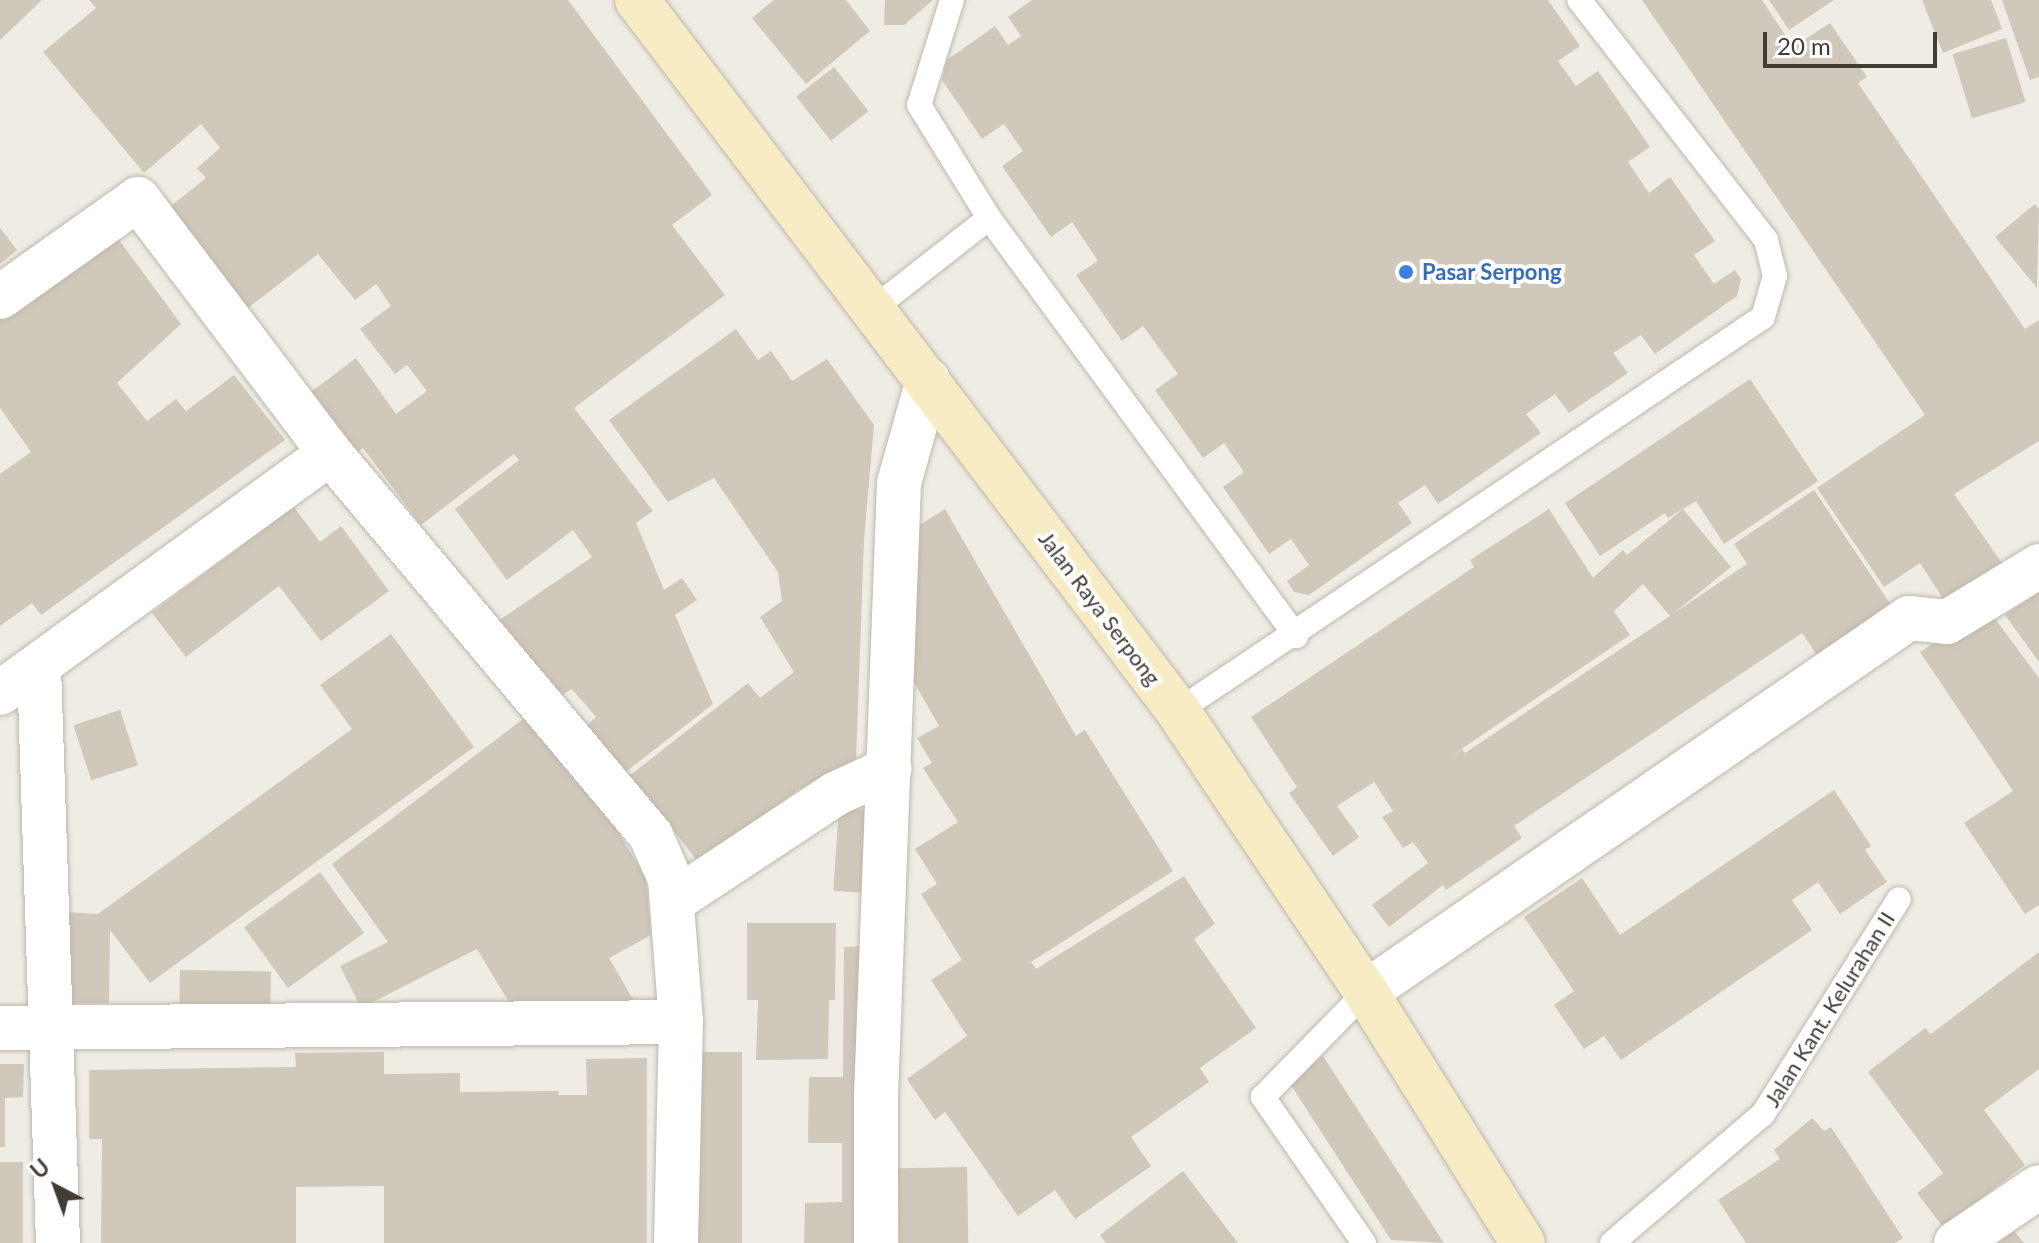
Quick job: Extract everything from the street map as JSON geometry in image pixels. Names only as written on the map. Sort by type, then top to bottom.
[{"type":"main road","name":"Jalan Raya Serpong","points":[[637,0],[1178,711],[1366,992],[1523,1243]]},
{"type":"street","points":[[0,297],[138,199],[330,453],[651,836],[670,879],[681,1022],[676,1243]]},
{"type":"street","points":[[876,1243],[876,1096],[899,483],[928,380]]},
{"type":"street","points":[[0,693],[330,453]]},
{"type":"street","points":[[1366,992],[1909,618],[1947,622],[2039,566]]},
{"type":"street","points":[[39,667],[58,1243]]},
{"type":"street","points":[[672,902],[835,794],[889,769]]},
{"type":"street","points":[[0,1028],[681,1022]]},
{"type":"street","points":[[1956,1243],[2039,1187]]},
{"type":"lane","points":[[952,0],[919,105],[989,218],[1296,636]]},
{"type":"lane","points":[[1178,711],[1296,636],[1763,317],[1772,297],[1774,262],[1766,240],[1579,0]]},
{"type":"lane","points":[[873,309],[989,218]]},
{"type":"lane","name":"Jalan Kant. Kelurahan II","points":[[1612,1243],[1763,1114],[1899,899]]},
{"type":"lane","points":[[1364,1243],[1263,1097],[1366,992]]},
{"type":"building","points":[[0,0],[42,0],[0,40]]},
{"type":"building","points":[[89,0],[568,0],[712,195],[672,225],[725,295],[574,408],[653,511],[636,523],[664,590],[682,578],[697,600],[675,615],[713,704],[623,774],[585,727],[596,717],[572,689],[554,700],[495,623],[592,557],[573,530],[507,580],[455,509],[519,460],[514,454],[421,525],[363,448],[354,455],[311,392],[356,358],[396,414],[427,391],[407,365],[395,374],[360,329],[391,306],[376,284],[355,300],[318,254],[244,311],[171,206],[206,178],[197,168],[220,148],[201,124],[144,173],[43,52],[96,8]]},
{"type":"building","points":[[774,0],[846,0],[870,31],[806,84],[752,18]]},
{"type":"building","points":[[885,0],[933,0],[904,25],[884,25]]},
{"type":"building","name":"Pasar Serpong","points":[[1032,0],[1548,0],[1580,46],[1558,61],[1576,86],[1598,71],[1650,147],[1628,162],[1649,193],[1670,177],[1715,241],[1694,255],[1714,284],[1735,270],[1741,279],[1737,296],[1655,354],[1641,335],[1613,353],[1628,373],[1569,413],[1555,394],[1526,414],[1541,433],[1438,504],[1425,485],[1398,503],[1412,523],[1309,595],[1294,592],[1287,581],[1309,565],[1291,539],[1269,554],[1223,487],[1244,472],[1224,443],[1203,458],[1155,390],[1178,374],[1143,326],[1122,341],[1076,275],[1098,261],[1072,222],[1051,237],[1002,166],[1023,151],[1004,124],[982,139],[942,80],[947,60],[995,26],[1008,45],[1021,36],[1008,17]]},
{"type":"building","points":[[1642,0],[1762,0],[1793,47],[1830,23],[1867,77],[1858,83],[2025,329],[2039,320],[2039,441],[1954,494],[2008,572],[1951,611],[1920,563],[1884,587],[1817,488],[1925,415]]},
{"type":"building","points":[[1769,0],[1834,0],[1789,30]]},
{"type":"building","points":[[1922,0],[1991,0],[2002,29],[1943,53]]},
{"type":"building","points":[[2002,0],[2039,0],[2039,77],[2030,80]]},
{"type":"building","points":[[2006,38],[2026,102],[1972,118],[1952,54]]},
{"type":"building","points":[[834,67],[868,111],[831,141],[796,97]]},
{"type":"building","points":[[2035,204],[2039,209],[2037,288],[1995,237]]},
{"type":"building","points":[[0,228],[17,250],[0,264]]},
{"type":"building","points":[[113,232],[181,324],[117,383],[147,421],[176,399],[186,411],[234,375],[285,440],[41,615],[32,603],[0,626],[0,474],[31,452],[0,408],[0,313]]},
{"type":"building","points":[[736,329],[758,360],[771,351],[792,381],[827,359],[874,425],[864,540],[856,760],[798,790],[698,862],[674,831],[668,836],[624,780],[748,683],[760,698],[794,672],[760,617],[782,601],[778,572],[714,478],[668,502],[609,420]]},
{"type":"building","points":[[1750,379],[1818,481],[1724,544],[1696,501],[1668,518],[1665,513],[1600,556],[1565,503]]},
{"type":"building","points":[[1814,490],[1893,608],[1819,658],[1802,633],[1514,826],[1522,838],[1446,890],[1443,885],[1389,927],[1372,905],[1428,863],[1413,842],[1403,848],[1382,817],[1393,811],[1374,782],[1337,806],[1359,837],[1333,856],[1289,793],[1297,787],[1251,717],[1474,567],[1470,560],[1549,509],[1593,578],[1623,550],[1627,555],[1683,509],[1731,567],[1674,613],[1747,564],[1734,544]],"holes":[[[1643,584],[1670,616],[1465,753],[1462,749],[1445,760],[1630,635],[1614,611]]]},
{"type":"building","points":[[294,507],[320,542],[341,526],[389,591],[321,641],[279,586],[186,657],[152,613]]},
{"type":"building","points":[[945,509],[1076,736],[1085,730],[1173,871],[1031,962],[1036,969],[1184,876],[1215,924],[1194,939],[1256,1028],[1200,1068],[1209,1082],[1131,1137],[1151,1166],[1075,1219],[1055,1190],[1018,1216],[945,1112],[935,1120],[907,1079],[967,1036],[931,980],[962,960],[921,894],[937,884],[915,849],[958,822],[923,768],[932,763],[917,738],[939,726],[910,675],[907,533]]},
{"type":"building","points":[[2039,592],[2039,662],[2005,615]]},
{"type":"building","points":[[1987,608],[2039,678],[2039,905],[2025,914],[1964,823],[2013,791],[1920,652]]},
{"type":"building","points":[[391,634],[474,747],[150,983],[110,930],[109,1003],[63,1003],[65,912],[98,914],[352,729],[320,685]]},
{"type":"building","points":[[120,710],[138,765],[91,780],[73,725]]},
{"type":"building","points":[[527,716],[609,817],[646,878],[651,935],[609,958],[638,1008],[516,1014],[477,949],[361,1008],[340,966],[388,942],[332,864]]},
{"type":"building","points":[[1834,790],[1871,846],[1865,850],[1887,882],[1840,914],[1818,882],[1792,900],[1812,930],[1621,1060],[1604,1036],[1584,1049],[1554,1005],[1574,991],[1524,917],[1582,878],[1620,935]]},
{"type":"building","points":[[839,808],[867,810],[861,893],[833,891]]},
{"type":"building","points":[[320,872],[364,933],[288,988],[244,927]]},
{"type":"building","points":[[747,923],[836,923],[835,1000],[829,1000],[828,1059],[756,1060],[758,1000],[747,1000]]},
{"type":"building","points":[[867,946],[864,1243],[804,1243],[805,1203],[842,1202],[842,1143],[808,1143],[809,1077],[843,1077],[844,947]]},
{"type":"building","points":[[2039,952],[2039,1069],[1984,1110],[2025,1165],[1943,1227],[1917,1193],[1943,1173],[1868,1072],[1925,1028],[1931,1034]]},
{"type":"building","points":[[180,970],[271,972],[270,1009],[179,1007]]},
{"type":"building","points":[[384,1052],[384,1074],[460,1073],[460,1092],[559,1091],[558,1095],[587,1095],[586,1059],[647,1058],[647,1243],[384,1243],[384,1186],[296,1187],[296,1243],[101,1243],[102,1139],[89,1139],[89,1070],[296,1067],[295,1053]]},
{"type":"building","points":[[684,1052],[742,1052],[742,1243],[684,1243]]},
{"type":"building","points":[[1323,1056],[1444,1243],[1391,1240],[1287,1079]]},
{"type":"building","points":[[0,1064],[24,1064],[23,1097],[5,1098],[5,1147],[0,1147]]},
{"type":"building","points":[[1812,1118],[1824,1131],[1831,1127],[1903,1238],[1895,1243],[1746,1243],[1718,1200],[1780,1159],[1774,1150]]},
{"type":"building","points":[[0,1162],[23,1162],[23,1243],[0,1243]]},
{"type":"building","points":[[967,1167],[968,1243],[899,1243],[898,1168]]},
{"type":"building","points":[[1183,1171],[1238,1243],[1106,1243],[1100,1235]]},
{"type":"building","points":[[2014,1231],[2024,1243],[1998,1243]]},
{"type":"place","name":"Pasar Serpong","points":[[1406,272]]}]
